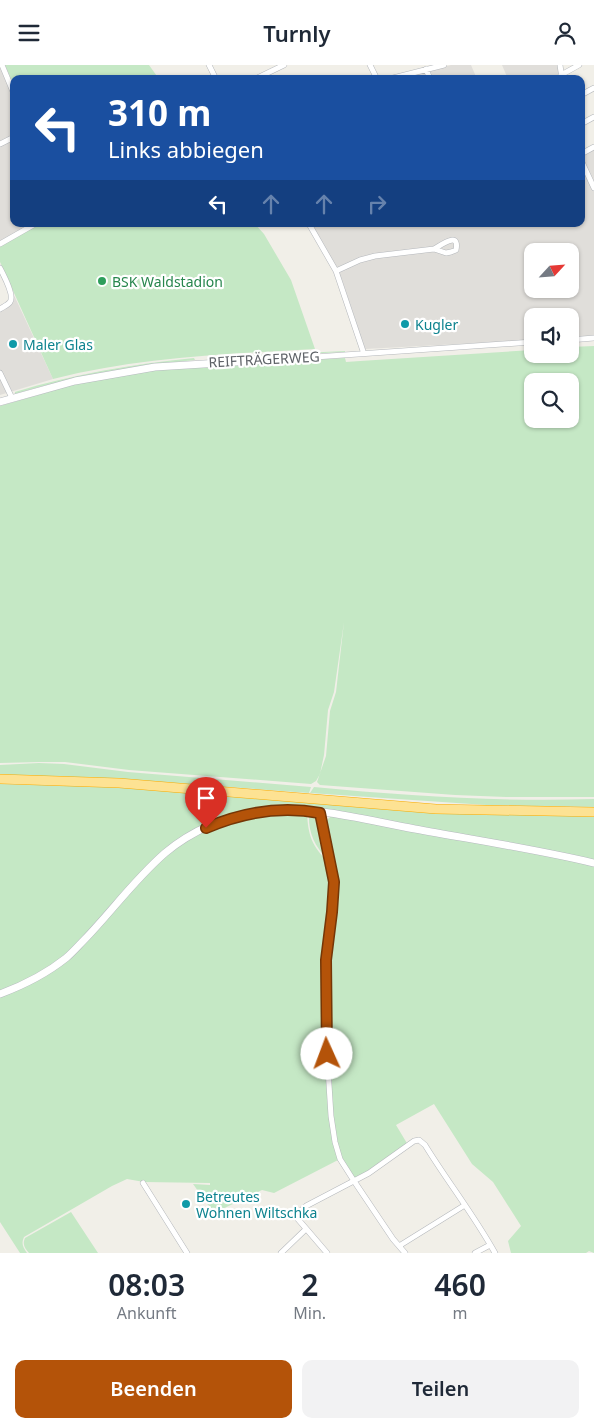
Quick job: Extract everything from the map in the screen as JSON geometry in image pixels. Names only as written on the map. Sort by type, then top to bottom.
[{"type":"highway","points":[[0,779],[118,783],[436,809],[594,812]]},
{"type":"main road","name":"REIFTRÄGERWEG","points":[[0,402],[75,381],[155,367],[314,357]]},
{"type":"main road","points":[[0,994],[20,987],[67,957],[97,927],[147,869],[167,852],[194,834],[224,820],[261,811],[290,810],[354,817],[594,863]]},
{"type":"street","points":[[2,65],[10,84]]},
{"type":"street","points":[[263,75],[284,65]]},
{"type":"street","points":[[404,75],[444,65]]},
{"type":"street","points":[[564,75],[579,65]]},
{"type":"street","points":[[426,69],[428,75]]},
{"type":"street","points":[[585,169],[594,188]]},
{"type":"street","points":[[0,244],[30,227]]},
{"type":"street","points":[[311,227],[336,271],[364,354]]},
{"type":"street","points":[[336,271],[360,260],[434,249]]},
{"type":"street","points":[[0,267],[12,300],[0,309]]},
{"type":"street","points":[[579,339],[594,338]]},
{"type":"street","name":"REIFTRÄGERWEG","points":[[314,357],[524,344]]},
{"type":"street","points":[[0,373],[12,399]]},
{"type":"street","points":[[320,813],[334,882],[326,960],[326,1037],[330,1107],[335,1142],[340,1159],[405,1253]]},
{"type":"street","points":[[327,1253],[297,1218],[297,1214],[306,1206],[369,1173],[414,1141],[419,1140],[475,1220],[494,1253]]},
{"type":"street","points":[[143,1183],[187,1253]]},
{"type":"street","points":[[400,1246],[464,1205]]},
{"type":"street","points":[[281,1253],[306,1229]]},
{"type":"street","points":[[475,1253],[490,1245]]},
{"type":"shaded area","points":[[0,65],[5,65],[10,77],[10,227],[27,227],[0,242]]},
{"type":"shaded area","points":[[451,65],[471,65],[475,75],[412,75]]},
{"type":"shaded area","points":[[502,65],[558,65],[559,75],[506,75]]},
{"type":"shaded area","points":[[594,150],[594,337],[579,338],[579,308],[524,308],[524,340],[365,349],[337,268],[312,227],[585,227],[585,155]]},
{"type":"shaded area","points":[[13,293],[53,379],[0,395],[0,306],[8,301],[10,298],[9,294]]},
{"type":"green space","points":[[5,65],[149,65],[156,75],[10,75],[10,77]]},
{"type":"green space","points":[[33,227],[258,227],[264,234],[291,280],[315,349],[150,361],[53,379],[0,262],[0,246]]},
{"type":"green space","points":[[594,346],[594,797],[455,795],[320,785],[317,782],[319,775],[316,781],[311,784],[129,770],[65,762],[0,763],[0,406],[76,384],[156,369],[345,358],[346,362],[524,351],[524,363],[579,363],[579,347]],"holes":[[[344,622],[336,692],[330,711],[326,756],[320,772],[324,755],[328,710],[334,692]]]},
{"type":"green space","points":[[345,351],[236,357],[235,356]]},
{"type":"green space","points":[[194,358],[195,360],[149,365],[82,377],[15,394],[15,392],[81,375],[149,363]]},
{"type":"green space","points":[[39,763],[311,787],[309,793],[118,779],[0,775],[0,765]]},
{"type":"green space","points":[[0,784],[118,787],[473,814],[594,816],[594,861],[321,809],[289,807],[261,809],[207,830],[240,818],[262,813],[307,812],[308,828],[312,840],[329,863],[324,823],[331,816],[594,865],[594,1253],[589,1251],[586,1253],[511,1253],[508,1241],[521,1226],[493,1182],[472,1164],[434,1104],[396,1125],[408,1145],[354,1181],[340,1159],[274,1193],[262,1190],[214,1213],[193,1184],[210,1185],[210,1183],[144,1182],[127,1179],[24,1237],[23,1245],[27,1253],[20,1253],[0,1222]]},
{"type":"green space","points":[[314,787],[384,793],[524,800],[594,799],[594,807],[486,805],[310,793]]},
{"type":"green space","points":[[309,813],[316,814],[327,859],[313,838]]},
{"type":"green space","points":[[71,1212],[98,1253],[29,1253],[24,1245],[25,1238]]},
{"type":"place","name":"BSK Waldstadion","points":[[102,281]]},
{"type":"place","name":"Kugler","points":[[405,324]]},
{"type":"place","name":"Maler Glas","points":[[13,344]]},
{"type":"place","name":"Betreutes Wohnen Wiltschka","points":[[186,1204]]},
{"type":"route","points":[[206,828],[239,816],[261,811],[306,810],[320,813],[334,882],[334,897],[326,960],[327,1054]]}]
